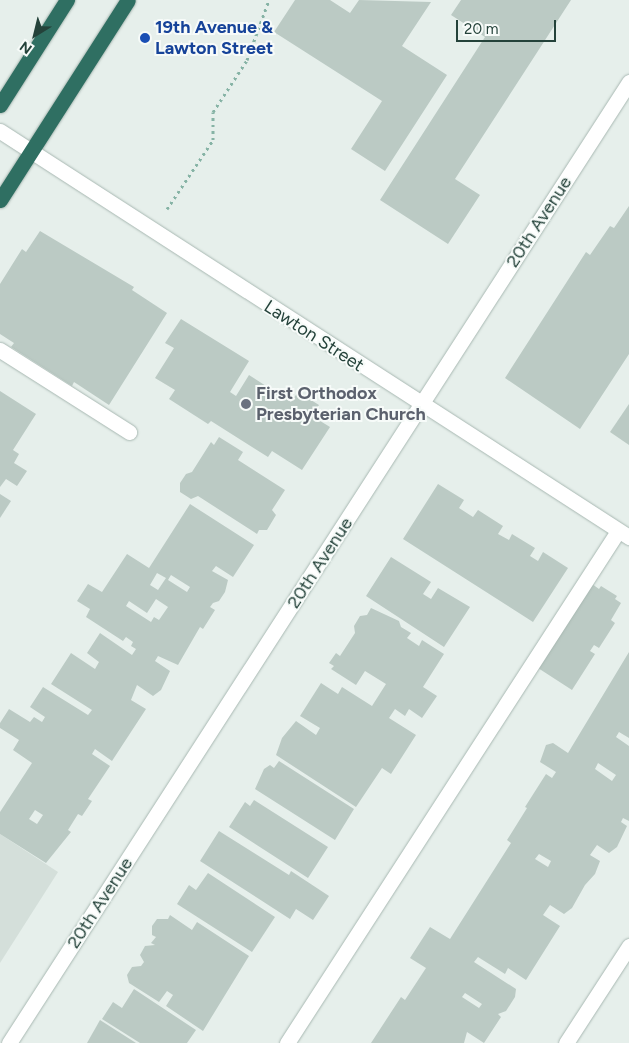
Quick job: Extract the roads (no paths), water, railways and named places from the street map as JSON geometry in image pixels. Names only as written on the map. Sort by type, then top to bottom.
[{"type":"highway","points":[[0,105],[67,0]]},
{"type":"highway","points":[[0,200],[128,0]]},
{"type":"street","name":"20th Avenue","points":[[9,1043],[629,82]]},
{"type":"street","name":"Lawton Street","points":[[0,131],[421,406],[624,534]]},
{"type":"street","points":[[0,350],[129,432]]},
{"type":"street","points":[[287,1043],[624,534]]},
{"type":"street","points":[[566,1043],[629,946]]},
{"type":"place","name":"19th Avenue & Lawton Street","points":[[145,38]]},
{"type":"place","name":"First Orthodox Presbyterian Church","points":[[246,404]]}]
